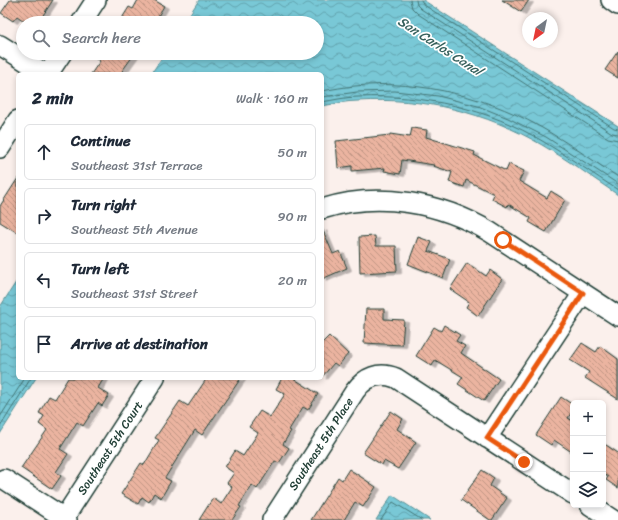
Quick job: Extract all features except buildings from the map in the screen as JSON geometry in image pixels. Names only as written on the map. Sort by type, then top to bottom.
[{"type":"street","points":[[86,16],[96,0]]},
{"type":"street","points":[[611,0],[618,5]]},
{"type":"street","points":[[0,45],[16,55]]},
{"type":"street","points":[[24,60],[44,72]]},
{"type":"street","points":[[48,72],[57,60]]},
{"type":"street","points":[[0,148],[16,123]]},
{"type":"street","points":[[324,209],[352,203],[380,200],[409,202],[444,211],[477,224],[618,316]]},
{"type":"street","points":[[570,492],[487,438],[583,293]]},
{"type":"street","name":"Southeast 5th Place","points":[[272,520],[355,391],[369,377],[376,375],[387,375],[396,378],[487,438]]},
{"type":"street","name":"Southeast 5th Court","points":[[65,519],[154,380]]},
{"type":"street","points":[[4,479],[65,519]]},
{"type":"street","points":[[595,508],[613,520]]},
{"type":"water","name":"San Carlos Canal","points":[[199,0],[423,0],[618,126],[618,195],[571,163],[521,133],[453,109],[430,104],[382,100],[354,101],[324,106],[324,72],[152,72],[160,60],[324,60],[324,16],[189,16]]},
{"type":"water","points":[[16,282],[16,380],[35,380],[0,434],[0,307]]},
{"type":"water","points":[[392,495],[430,520],[376,520]]},
{"type":"route","points":[[503,240],[583,293],[487,438],[524,462]]}]
